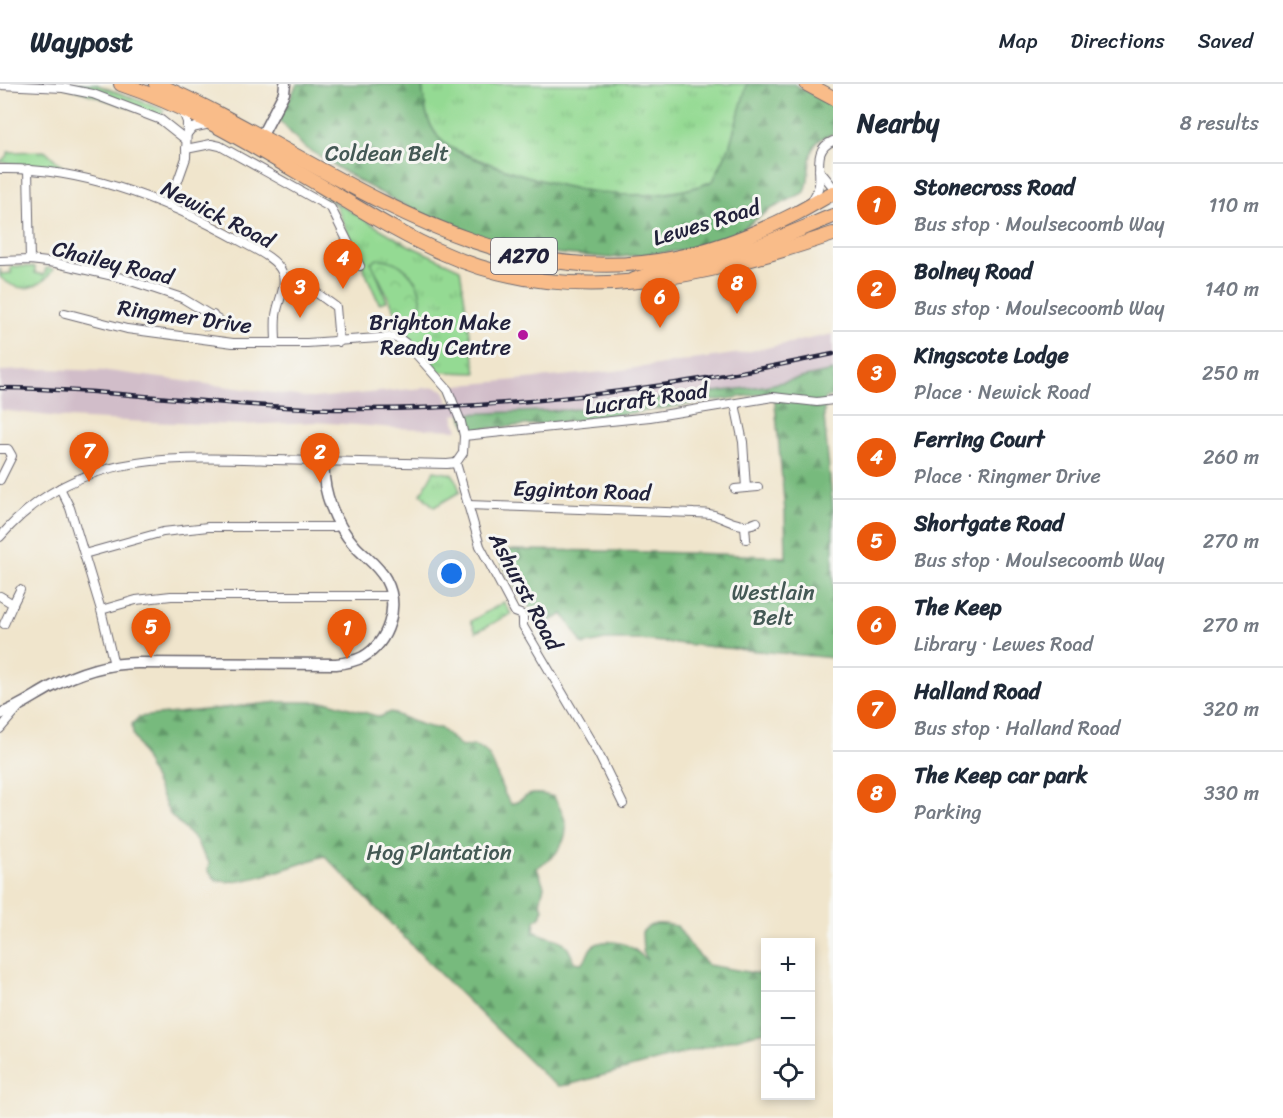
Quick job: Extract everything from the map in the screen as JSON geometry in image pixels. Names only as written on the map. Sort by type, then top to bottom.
[{"type":"main road","name":"Lewes Road","points":[[121,84],[255,140],[440,229],[510,253],[576,264],[631,264],[687,255],[741,236],[810,206],[833,193]]},
{"type":"main road","name":"Lewes Road","points":[[156,84],[255,140],[392,227],[443,254],[511,275],[548,281],[582,284],[634,280]]},
{"type":"main road","points":[[156,84],[181,99],[180,108]]},
{"type":"main road","points":[[807,84],[833,98]]},
{"type":"main road","points":[[634,280],[652,273],[721,258],[833,216]]},
{"type":"main road","name":"A270","points":[[634,280],[655,280],[718,269],[833,234]]},
{"type":"street","points":[[0,85],[63,88],[93,94],[161,120],[186,137]]},
{"type":"street","points":[[255,140],[279,90],[284,85]]},
{"type":"street","points":[[169,206],[185,163],[187,118],[180,108]]},
{"type":"street","points":[[186,137],[192,128],[211,123]]},
{"type":"street","points":[[810,206],[819,187],[820,151],[827,143],[833,141]]},
{"type":"street","points":[[186,149],[211,144],[220,146],[329,206],[356,247],[360,267]]},
{"type":"street","name":"Newick Road","points":[[0,169],[28,169],[76,176],[169,206],[220,230],[255,250],[279,267],[284,281],[276,315],[276,344]]},
{"type":"street","points":[[28,169],[30,260]]},
{"type":"street","points":[[818,170],[833,186]]},
{"type":"street","name":"Chailey Road","points":[[0,261],[30,260],[65,264],[145,285],[182,298],[230,327]]},
{"type":"street","points":[[314,291],[336,308],[339,342]]},
{"type":"street","name":"Ringmer Drive","points":[[65,312],[128,329],[233,343],[339,342],[392,337],[406,342],[445,385],[461,422],[464,436]]},
{"type":"street","points":[[206,326],[213,315]]},
{"type":"street","name":"Lucraft Road","points":[[464,436],[650,417],[773,397],[817,402],[833,400]]},
{"type":"street","points":[[735,404],[743,442],[746,488]]},
{"type":"street","points":[[0,537],[22,514],[60,488],[114,467],[157,459],[192,458],[447,464],[456,462],[463,453],[464,436]]},
{"type":"street","points":[[0,449],[8,449],[12,456],[0,480]]},
{"type":"street","points":[[0,714],[20,706],[61,682],[114,664],[312,665],[346,663],[367,655],[383,637],[391,620],[389,585],[383,574],[354,545],[339,525],[326,485],[324,460]]},
{"type":"street","name":"Ashurst Road","points":[[456,462],[476,536],[490,568],[515,612],[523,615],[523,626],[599,755],[623,804]]},
{"type":"street","points":[[735,489],[758,487]]},
{"type":"street","points":[[60,488],[70,508],[101,610],[114,664]]},
{"type":"street","name":"Egginton Road","points":[[468,505],[693,517],[714,515],[745,526]]},
{"type":"street","points":[[746,539],[745,526],[757,522]]},
{"type":"street","points":[[84,554],[152,535],[196,528],[334,527],[339,525]]},
{"type":"street","points":[[4,624],[20,590]]},
{"type":"street","points":[[0,596],[14,604]]},
{"type":"street","points":[[101,610],[136,600],[171,596],[391,597]]},
{"type":"street","points":[[0,729],[20,706]]},
{"type":"shaded area","points":[[833,334],[833,375],[694,405],[468,430],[461,414],[453,415],[458,430],[316,422],[240,425],[145,422],[67,418],[0,410],[0,371],[48,369],[108,371],[312,398],[435,387],[444,390],[449,404],[457,404],[450,386],[615,371],[741,353]]},
{"type":"green space","points":[[57,84],[95,84],[164,110],[160,117]]},
{"type":"green space","name":"Coldean Belt","points":[[297,84],[422,84],[425,106],[432,127],[440,139],[451,148],[472,158],[519,174],[602,193],[659,194],[686,190],[713,181],[729,148],[747,84],[794,84],[833,106],[833,134],[816,143],[812,150],[805,192],[771,209],[731,237],[679,251],[610,258],[539,252],[483,238],[413,210],[364,184],[304,147],[279,120]]},
{"type":"green space","points":[[422,84],[748,85],[729,148],[713,181],[681,191],[648,195],[580,190],[546,182],[451,148],[432,128],[426,111]]},
{"type":"green space","points":[[46,151],[65,169],[0,162],[8,155],[8,152]]},
{"type":"green space","points":[[326,197],[408,245],[460,269],[476,373],[440,372],[409,339],[401,323],[411,318],[420,293],[416,281],[401,267],[372,262],[387,301],[379,303],[335,204],[323,199]]},
{"type":"green space","points":[[378,259],[393,262],[407,271],[419,291],[421,302],[419,310],[401,323],[371,262]]},
{"type":"green space","points":[[11,266],[35,267],[35,273],[44,275],[46,268],[54,269],[36,286],[22,288],[7,283],[0,277],[0,267],[1,274],[11,273]]},
{"type":"green space","name":"Westlain Belt","points":[[833,371],[833,396],[825,398],[824,416],[833,511],[833,658],[641,640],[605,640],[583,645],[563,614],[546,624],[524,600],[495,550],[786,557],[785,512],[774,392],[578,421],[468,430],[461,414],[568,410],[764,386]]},
{"type":"green space","points":[[434,471],[452,474],[460,492],[434,507],[421,494]]},
{"type":"green space","points":[[504,602],[511,614],[476,632],[471,621]]},
{"type":"green space","name":"Hog Plantation","points":[[279,702],[329,702],[380,717],[390,712],[422,725],[440,728],[462,747],[474,746],[482,749],[494,765],[505,796],[511,804],[532,794],[554,797],[566,825],[565,838],[556,853],[537,868],[544,886],[540,902],[543,908],[542,915],[535,921],[534,931],[563,942],[574,962],[581,963],[591,948],[605,942],[617,942],[628,946],[647,960],[643,951],[642,932],[654,924],[677,926],[708,965],[761,974],[761,1032],[558,1086],[548,1079],[440,974],[325,856],[254,878],[227,882],[216,880],[208,871],[209,862],[197,842],[170,814],[133,734],[132,724],[139,717]]},
{"type":"railway","points":[[0,388],[84,391],[292,408],[398,409],[523,402],[585,395],[709,378],[833,354]]},
{"type":"place","name":"Ferring Court","points":[[343,289]]},
{"type":"place","name":"The Keep car park","points":[[737,314]]},
{"type":"place","name":"Kingscote Lodge","points":[[300,318]]},
{"type":"place","name":"The Keep","points":[[660,328]]},
{"type":"place","name":"Brighton Make Ready Centre","points":[[523,335]]},
{"type":"place","name":"Halland Road","points":[[89,482]]},
{"type":"place","name":"Bolney Road","points":[[320,483]]},
{"type":"place","name":"Shortgate Road","points":[[151,658]]},
{"type":"place","name":"Stonecross Road","points":[[347,659]]}]
